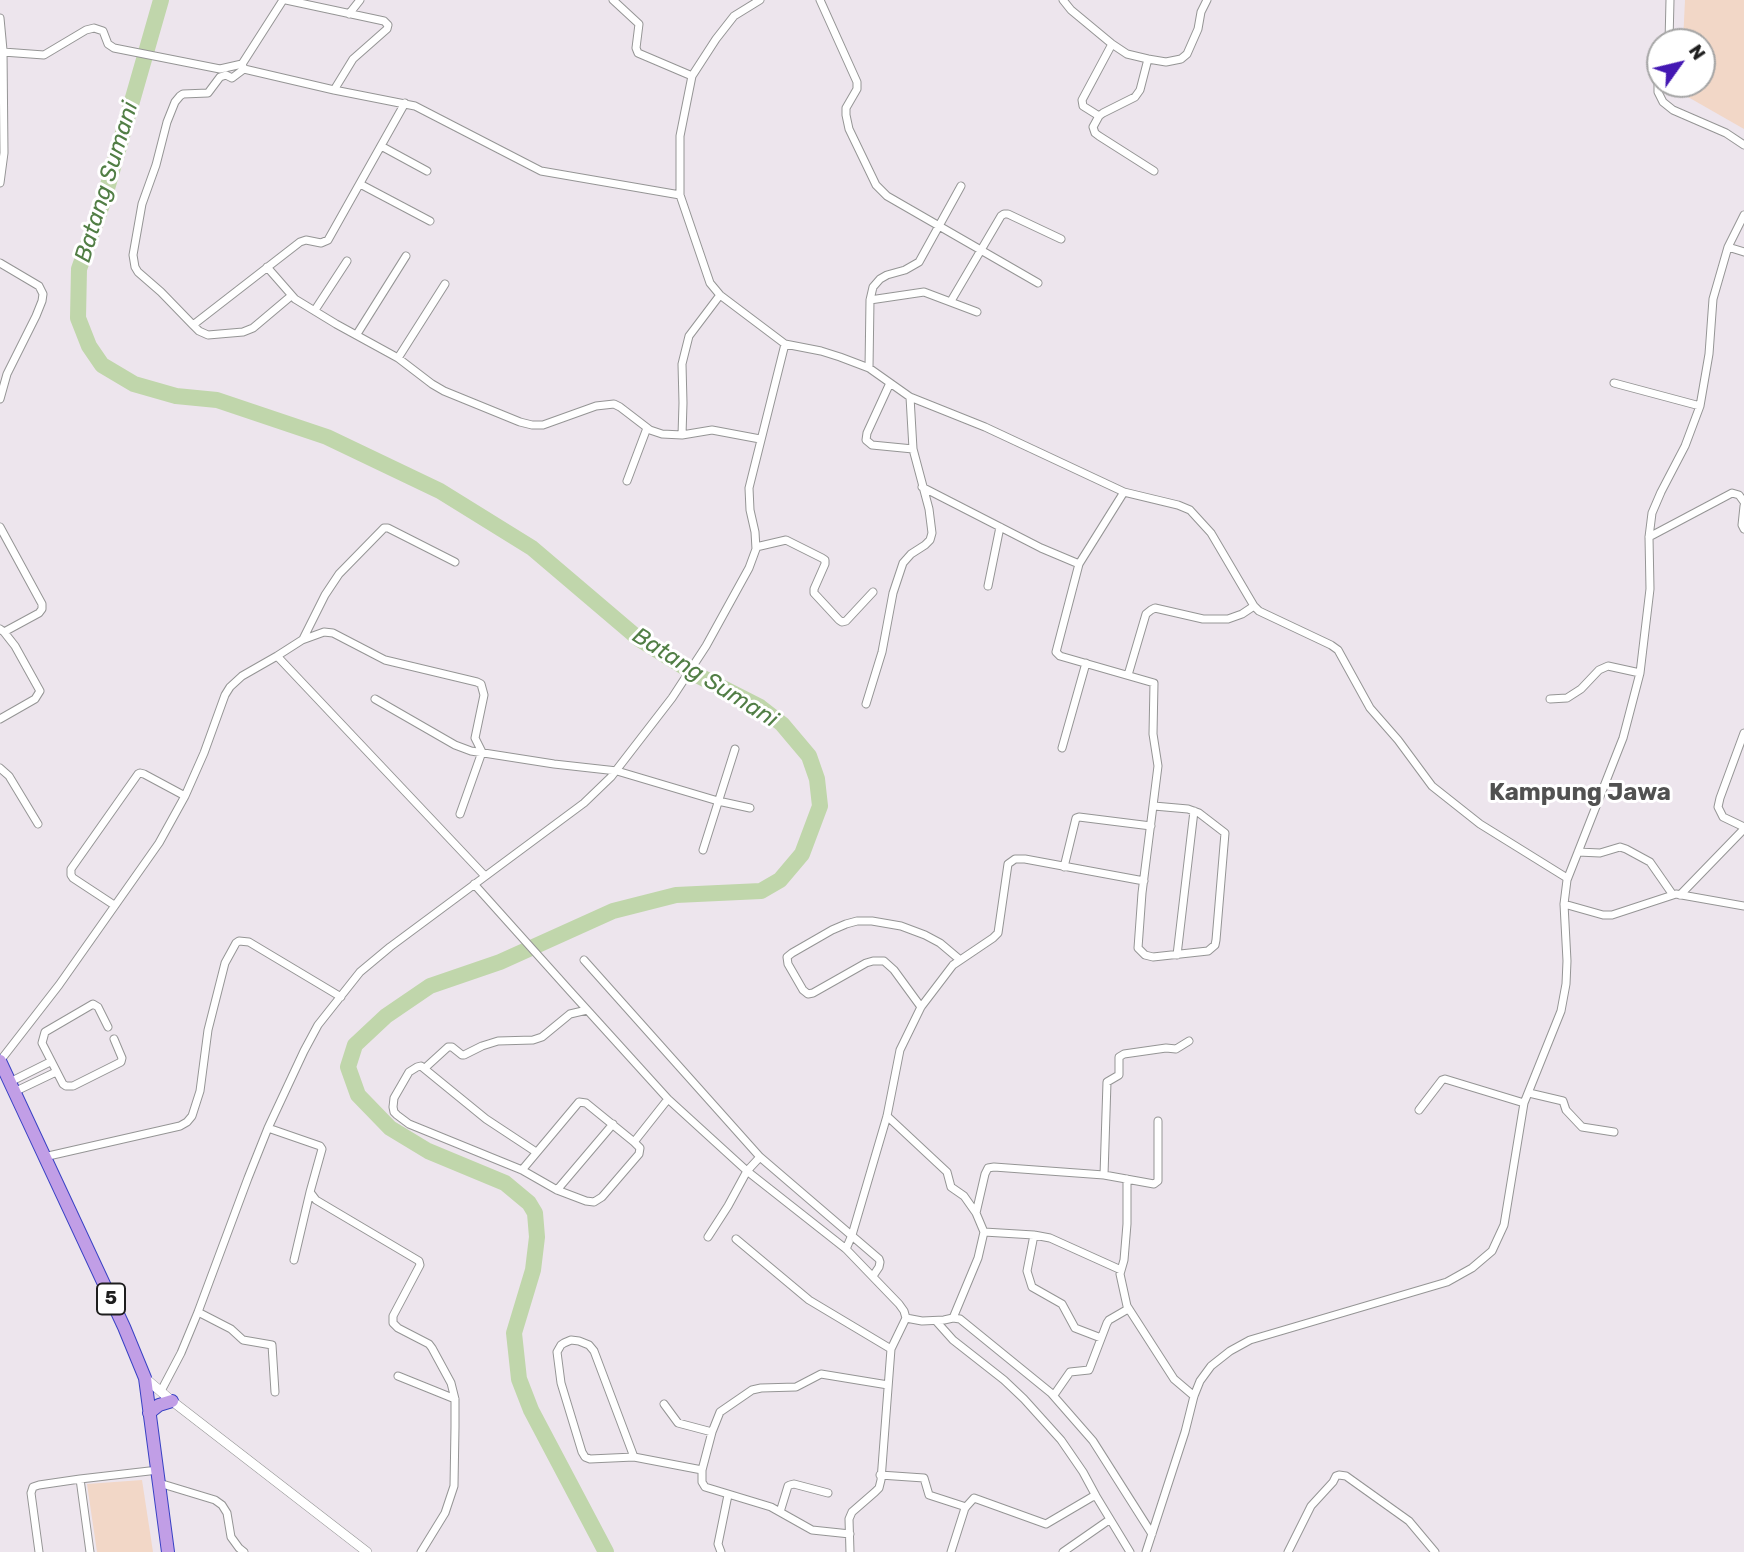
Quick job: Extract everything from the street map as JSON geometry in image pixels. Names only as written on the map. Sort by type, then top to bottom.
[{"type":"highway","name":"5","points":[[0,1061],[145,1378],[168,1552]]},
{"type":"highway","points":[[149,1413],[159,1405],[172,1401]]},
{"type":"street","points":[[291,296],[253,328],[243,332],[208,335],[199,331],[135,267],[133,255],[142,204],[175,102],[183,94],[208,93],[220,77],[226,75],[231,78],[243,67],[285,0],[384,21],[388,27],[353,60],[334,90]]},
{"type":"street","points":[[349,15],[360,0]]},
{"type":"street","points":[[613,0],[639,24],[636,48],[638,53],[692,76]]},
{"type":"street","points":[[760,0],[734,16],[692,76],[680,136],[680,195],[710,284],[720,296],[785,344],[840,357],[869,369],[910,397],[979,424],[1124,492],[1190,510],[1211,533],[1259,611],[1335,647],[1370,708],[1432,786],[1480,824],[1567,878]]},
{"type":"street","points":[[820,0],[857,82],[857,89],[846,108],[846,116],[849,129],[876,185],[887,196],[1038,283]]},
{"type":"street","points":[[1063,0],[1071,10],[1127,54],[1166,62],[1181,59],[1187,54],[1198,29],[1200,12],[1207,0]]},
{"type":"street","points":[[1669,28],[1670,0]]},
{"type":"street","points":[[0,18],[4,153],[0,183]]},
{"type":"street","points":[[3,52],[44,55],[91,28],[103,32],[110,47],[220,69],[243,67],[421,108],[541,171],[680,195]]},
{"type":"street","points":[[1099,116],[1083,106],[1082,100],[1112,44]]},
{"type":"street","points":[[1148,59],[1140,90],[1135,97],[1103,113],[1093,127],[1095,133],[1153,172]]},
{"type":"street","points":[[1661,98],[1673,110],[1726,132],[1744,145]]},
{"type":"street","points":[[193,325],[303,240],[321,243],[328,240],[405,103]]},
{"type":"street","points":[[381,146],[428,171]]},
{"type":"street","points":[[360,184],[430,221]]},
{"type":"street","points":[[869,369],[870,300],[873,287],[887,275],[919,262],[961,186]]},
{"type":"street","points":[[951,301],[1004,214],[1061,239]]},
{"type":"street","points":[[1148,1551],[1194,1396],[1200,1381],[1211,1366],[1250,1340],[1447,1282],[1472,1268],[1492,1251],[1504,1225],[1524,1103],[1561,1010],[1566,984],[1564,905],[1567,878],[1623,738],[1640,673],[1650,589],[1649,537],[1652,513],[1685,446],[1700,406],[1709,354],[1713,299],[1728,247],[1744,215]]},
{"type":"street","points":[[1728,247],[1744,252]]},
{"type":"street","points":[[357,334],[406,256]]},
{"type":"street","points":[[315,310],[347,261]]},
{"type":"street","points":[[0,263],[38,286],[43,293],[39,308],[7,374],[0,399]]},
{"type":"street","points":[[267,267],[291,296],[398,358],[432,384],[520,422],[543,425],[596,406],[614,404],[647,428],[668,435],[712,430],[760,439]]},
{"type":"street","points":[[398,358],[445,284]]},
{"type":"street","points":[[870,300],[924,292],[977,312]]},
{"type":"street","points":[[682,435],[682,364],[689,336],[720,296]]},
{"type":"street","points":[[161,1391],[198,1312],[268,1129],[318,1025],[360,972],[584,803],[617,771],[672,698],[706,646],[749,568],[756,547],[749,488],[785,344]]},
{"type":"street","points":[[0,366],[7,374]]},
{"type":"street","points":[[890,383],[866,440],[873,445],[913,449]]},
{"type":"street","points":[[1614,383],[1700,406]]},
{"type":"street","points":[[866,704],[882,652],[903,563],[930,540],[932,533],[929,509],[913,449],[910,397]]},
{"type":"street","points":[[627,481],[647,428]]},
{"type":"street","points":[[922,487],[1041,548],[1079,564]]},
{"type":"street","points":[[1124,492],[1079,564],[1056,652],[1060,656],[1154,683],[1153,734],[1158,766],[1138,948],[1145,956],[1153,957],[1208,951],[1215,946],[1216,940],[1225,837],[1222,830],[1199,813],[1154,806]]},
{"type":"street","points":[[1649,537],[1732,493],[1739,495],[1744,504],[1744,528]]},
{"type":"street","points":[[0,527],[42,604],[42,609],[38,612],[2,630],[15,646],[40,691],[35,699],[1,717]]},
{"type":"street","points":[[988,586],[1000,527]]},
{"type":"street","points":[[302,640],[339,574],[384,528],[455,562]]},
{"type":"street","points":[[756,547],[786,540],[825,560],[814,593],[842,622],[873,592]]},
{"type":"street","points":[[1128,675],[1146,614],[1151,610],[1155,608],[1203,619],[1228,619],[1254,606]]},
{"type":"street","points":[[0,1061],[159,843],[186,796],[230,687],[242,676],[302,640],[324,632],[333,633],[386,660],[477,682],[484,689],[475,738],[482,752],[460,814]]},
{"type":"street","points":[[277,656],[485,876]]},
{"type":"street","points":[[1062,748],[1086,663]]},
{"type":"street","points":[[1550,699],[1567,698],[1599,670],[1608,666],[1640,673]]},
{"type":"street","points":[[375,699],[455,745],[471,751],[617,771],[750,808]]},
{"type":"street","points":[[1676,895],[1744,828],[1723,817],[1718,807],[1741,750],[1744,733]]},
{"type":"street","points":[[702,850],[735,749]]},
{"type":"street","points":[[0,768],[9,776],[38,824]]},
{"type":"street","points":[[114,905],[73,878],[71,869],[138,774],[144,774],[186,796]]},
{"type":"street","points":[[1177,954],[1194,811]]},
{"type":"street","points":[[1063,867],[1076,818],[1151,826]]},
{"type":"street","points":[[1578,852],[1600,853],[1620,847],[1626,849],[1650,862],[1676,895]]},
{"type":"street","points":[[846,1249],[887,1116],[900,1050],[921,1007],[953,965],[998,933],[1007,869],[1011,861],[1026,859],[1144,881]]},
{"type":"street","points":[[474,884],[668,1098],[747,1171],[846,1249],[904,1311],[906,1318],[891,1349],[879,1488],[852,1512],[849,1519],[850,1552]]},
{"type":"street","points":[[1564,905],[1612,915],[1676,895],[1744,906]]},
{"type":"street","points":[[921,1007],[884,961],[866,963],[813,993],[808,993],[803,990],[788,964],[787,957],[846,924],[872,921],[901,926],[925,935],[940,943],[959,959]]},
{"type":"street","points":[[44,1157],[180,1126],[187,1122],[192,1116],[200,1091],[208,1030],[225,963],[236,943],[249,942],[341,997]]},
{"type":"street","points":[[584,960],[760,1157],[880,1262],[873,1276]]},
{"type":"street","points":[[108,1027],[98,1007],[93,1004],[49,1029],[43,1036],[42,1043],[63,1084],[69,1086],[119,1063],[122,1058],[114,1039]]},
{"type":"street","points":[[425,1069],[448,1047],[464,1055],[498,1041],[533,1040],[542,1037],[570,1014],[587,1010]]},
{"type":"street","points":[[1104,1175],[1107,1082],[1119,1075],[1118,1060],[1121,1055],[1176,1049],[1189,1041]]},
{"type":"street","points":[[12,1087],[50,1062]]},
{"type":"street","points":[[522,1170],[579,1102],[586,1103],[640,1148],[639,1154],[600,1200],[591,1202],[557,1190],[522,1170],[409,1124],[397,1115],[393,1103],[409,1072],[421,1066],[486,1119],[536,1152]]},
{"type":"street","points":[[12,1087],[56,1072]]},
{"type":"street","points":[[1419,1110],[1445,1079],[1524,1103]]},
{"type":"street","points":[[1529,1093],[1563,1101],[1566,1110],[1583,1128],[1614,1132]]},
{"type":"street","points":[[634,1142],[668,1098]]},
{"type":"street","points":[[887,1116],[947,1172],[951,1186],[964,1196],[976,1213],[984,1232],[978,1258],[953,1318]]},
{"type":"street","points":[[976,1213],[985,1174],[991,1167],[1104,1175],[1154,1184],[1158,1181],[1158,1121]]},
{"type":"street","points":[[557,1190],[613,1124]]},
{"type":"street","points":[[268,1129],[320,1146],[322,1149],[294,1260]]},
{"type":"street","points":[[708,1237],[729,1206],[747,1171],[760,1157]]},
{"type":"street","points":[[1127,1179],[1127,1229],[1121,1278],[1128,1309],[1174,1379],[1194,1396]]},
{"type":"street","points":[[310,1192],[318,1202],[419,1261],[419,1267],[393,1316],[393,1323],[429,1344],[449,1376],[455,1399],[454,1486],[445,1513],[421,1552]]},
{"type":"street","points":[[984,1232],[1034,1235],[1055,1240],[1121,1270]]},
{"type":"street","points":[[1034,1235],[1027,1271],[1032,1287],[1062,1304],[1075,1328],[1101,1338]]},
{"type":"street","points":[[736,1239],[809,1300],[891,1349]]},
{"type":"street","points":[[1054,1395],[1072,1371],[1089,1370],[1109,1320],[1128,1309]]},
{"type":"street","points":[[198,1312],[231,1329],[243,1340],[272,1345],[275,1392]]},
{"type":"street","points":[[906,1318],[922,1321],[960,1319],[1054,1395],[1093,1441],[1152,1534]]},
{"type":"street","points":[[936,1321],[953,1340],[1024,1399],[1061,1440],[1130,1552]]},
{"type":"street","points":[[634,1457],[592,1348],[579,1341],[564,1343],[557,1352],[560,1378],[583,1455],[590,1459],[634,1457],[702,1470]]},
{"type":"street","points":[[850,1534],[812,1530],[771,1507],[705,1487],[702,1470],[720,1412],[752,1390],[796,1387],[821,1374],[888,1385]]},
{"type":"street","points":[[398,1376],[455,1399]]},
{"type":"street","points":[[145,1378],[367,1552]]},
{"type":"street","points":[[664,1404],[678,1423],[712,1432]]},
{"type":"street","points":[[880,1475],[924,1478],[929,1495],[965,1507]]},
{"type":"street","points":[[1288,1552],[1311,1506],[1339,1475],[1346,1476],[1409,1521],[1435,1552]]},
{"type":"street","points":[[39,1552],[32,1490],[39,1485],[80,1479],[159,1476],[222,1505],[227,1513],[231,1537],[244,1552]]},
{"type":"street","points":[[80,1479],[90,1552]]},
{"type":"street","points":[[780,1512],[790,1485],[828,1493]]},
{"type":"street","points":[[721,1552],[718,1544],[728,1495]]},
{"type":"street","points":[[951,1552],[965,1507],[972,1499],[1046,1524],[1096,1496]]},
{"type":"street","points":[[1063,1552],[1110,1520]]},
{"type":"shaded area","points":[[1685,0],[1744,0],[1744,129],[1690,98],[1716,98],[1716,28],[1684,28]]},
{"type":"shaded area","points":[[142,1480],[153,1552],[97,1552],[87,1484]]},
{"type":"waterway","name":"Batang Sumani","points":[[161,0],[104,199],[79,269],[78,318],[89,346],[102,365],[134,384],[176,396],[217,400],[327,437],[440,491],[532,548],[639,639],[697,675],[760,707],[782,724],[809,756],[817,779],[820,806],[802,854],[780,880],[761,891],[676,895],[613,911],[500,962],[430,986],[386,1016],[355,1045],[348,1067],[358,1095],[390,1128],[428,1151],[505,1183],[529,1203],[535,1213],[537,1237],[533,1270],[514,1333],[519,1379],[531,1410],[606,1552]]},
{"type":"district","name":"Kampung Jawa","points":[[1580,793]]}]
